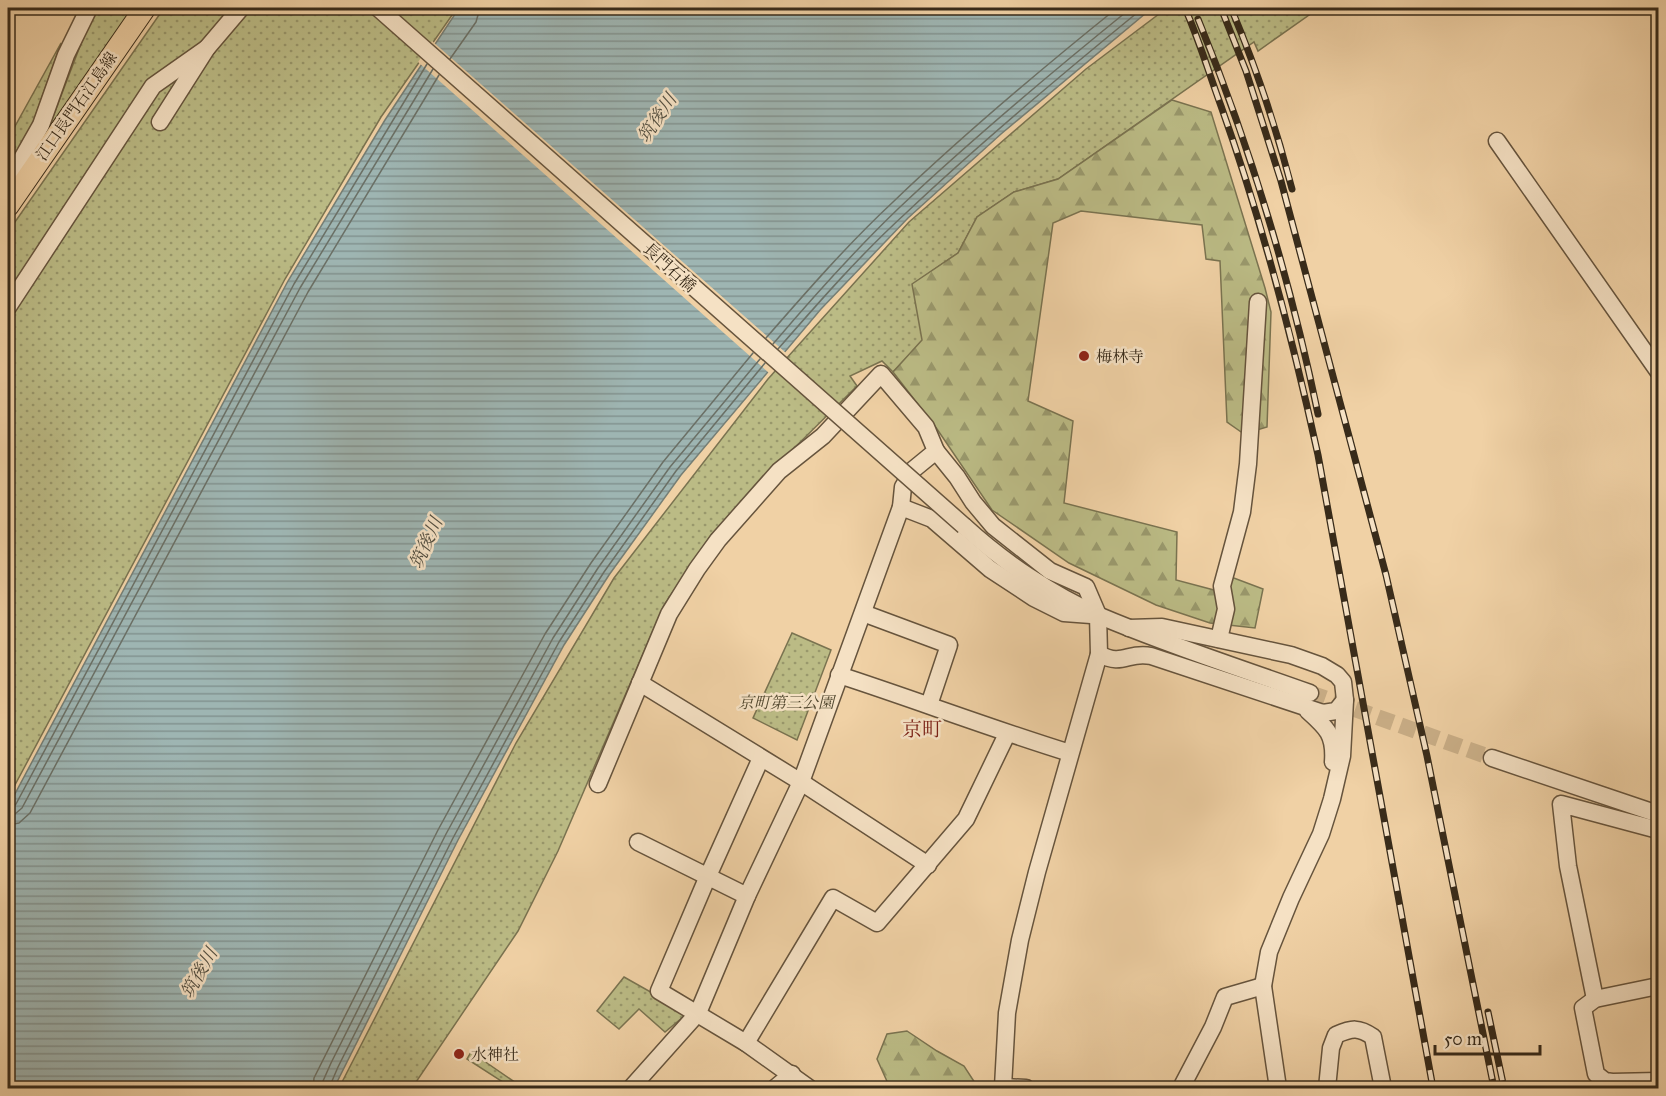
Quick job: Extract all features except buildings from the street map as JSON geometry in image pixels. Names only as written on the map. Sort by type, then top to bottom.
[{"type":"main road","name":"江口長門石江島線","points":[[8,205],[145,8]]},
{"type":"street","points":[[8,205],[15,171],[41,125],[66,55],[89,8]]},
{"type":"street","points":[[160,122],[207,48],[241,8]]},
{"type":"street","name":"長門石橋","points":[[378,8],[992,551],[1060,595],[1098,615]]},
{"type":"street","points":[[8,307],[153,86],[207,48]]},
{"type":"street","points":[[1497,141],[1659,371]]},
{"type":"street","points":[[1219,639],[1226,609],[1222,586],[1245,493],[1258,302]]},
{"type":"street","points":[[598,783],[669,614],[697,569],[718,540],[779,471],[823,436],[881,374],[926,427],[936,451],[993,526],[1050,571],[1086,588],[1098,615],[1099,654],[1020,940],[1007,1013],[1002,1088],[1026,1089]]},
{"type":"street","points":[[631,1089],[698,1013],[747,896],[801,782],[901,507],[903,487],[914,469],[936,451]]},
{"type":"street","points":[[901,507],[932,519],[990,569],[1034,598],[1064,613],[1098,615],[1305,699],[1323,713],[1336,711],[1345,700]]},
{"type":"street","points":[[862,613],[950,645],[929,705]]},
{"type":"street","points":[[1129,627],[1162,627],[1291,655],[1322,666],[1337,675],[1343,682],[1345,700],[1342,756],[1332,799],[1321,834],[1269,952],[1263,986],[1278,1089]]},
{"type":"street","points":[[1099,654],[1110,660],[1122,660],[1141,654],[1151,656],[1305,699],[1329,729],[1334,748],[1332,799]]},
{"type":"street","points":[[839,675],[1007,734],[1070,753]]},
{"type":"street","points":[[639,683],[801,782],[928,865]]},
{"type":"street","points":[[746,1043],[833,898],[877,923],[966,819],[1007,734]]},
{"type":"street","points":[[762,758],[659,991],[746,1043],[792,1074],[809,1089]]},
{"type":"street","points":[[1492,758],[1659,814]]},
{"type":"street","points":[[1595,999],[1568,866],[1561,804],[1659,830]]},
{"type":"street","points":[[638,842],[747,896]]},
{"type":"street","points":[[1181,1089],[1213,1027],[1225,997],[1263,986]]},
{"type":"street","points":[[1659,986],[1595,999],[1583,1008],[1596,1074],[1605,1081],[1612,1082],[1659,1082]]},
{"type":"street","points":[[1327,1089],[1331,1048],[1336,1035],[1347,1030],[1363,1030],[1373,1036],[1383,1089]]},
{"type":"street","points":[[775,1089],[792,1074]]},
{"type":"green space","points":[[99,8],[139,8],[43,143],[90,20]]},
{"type":"green space","points":[[164,8],[457,8],[381,117],[285,279],[8,798],[8,232]]},
{"type":"green space","points":[[1167,8],[1319,8],[1258,51],[1254,42],[1058,179],[1014,192],[977,217],[958,253],[913,284],[923,340],[893,372],[882,361],[850,376],[857,386],[775,467],[711,535],[664,605],[558,851],[518,931],[412,1088],[339,1088],[516,743],[614,578],[768,379],[909,222],[1086,69]]},
{"type":"green space","points":[[61,43],[30,131],[8,170],[8,139]]},
{"type":"green space","points":[[1172,100],[1211,112],[1265,288],[1271,312],[1267,427],[1244,434],[1227,422],[1220,261],[1206,259],[1202,225],[1081,211],[1053,223],[1028,401],[1073,421],[1064,503],[1177,532],[1176,580],[1214,590],[1218,572],[1263,589],[1255,628],[1210,623],[1156,605],[1069,563],[992,510],[937,429],[893,372],[922,340],[912,284],[958,253],[977,217],[1014,192],[1058,179]]},
{"type":"green space","name":"京町第三公園","points":[[792,633],[831,650],[797,740],[753,718]]},
{"type":"green space","points":[[624,977],[688,1013],[665,1032],[639,1009],[619,1029],[597,1011]]},
{"type":"green space","points":[[907,1031],[964,1066],[977,1086],[973,1088],[890,1088],[877,1059],[887,1034]]},
{"type":"green space","points":[[471,1052],[516,1083],[512,1088],[467,1059]]},
{"type":"water","name":"筑後川","points":[[459,8],[1152,8],[1001,134],[908,218],[821,309],[681,475],[609,575],[564,645],[458,840],[334,1088],[8,1088],[8,807],[288,281],[385,120]]},
{"type":"pier","points":[[432,41],[786,353],[769,373],[418,62]]},
{"type":"tunnel","points":[[1310,693],[1492,758]]},
{"type":"railway","points":[[1185,8],[1250,192],[1287,323],[1308,411],[1318,455],[1433,1088]]},
{"type":"railway","points":[[1221,8],[1246,71],[1281,181],[1386,575],[1427,756],[1494,1088]]},
{"type":"railway","points":[[1231,8],[1265,97],[1292,189]]},
{"type":"railway","points":[[1198,19],[1235,115],[1267,214],[1295,313],[1318,414]]},
{"type":"railway","points":[[1488,1012],[1504,1088]]},
{"type":"place","name":"梅林寺","points":[[1084,356]]},
{"type":"place","name":"水神社","points":[[459,1054]]},
{"type":"district","name":"京町","points":[[922,729]]}]
